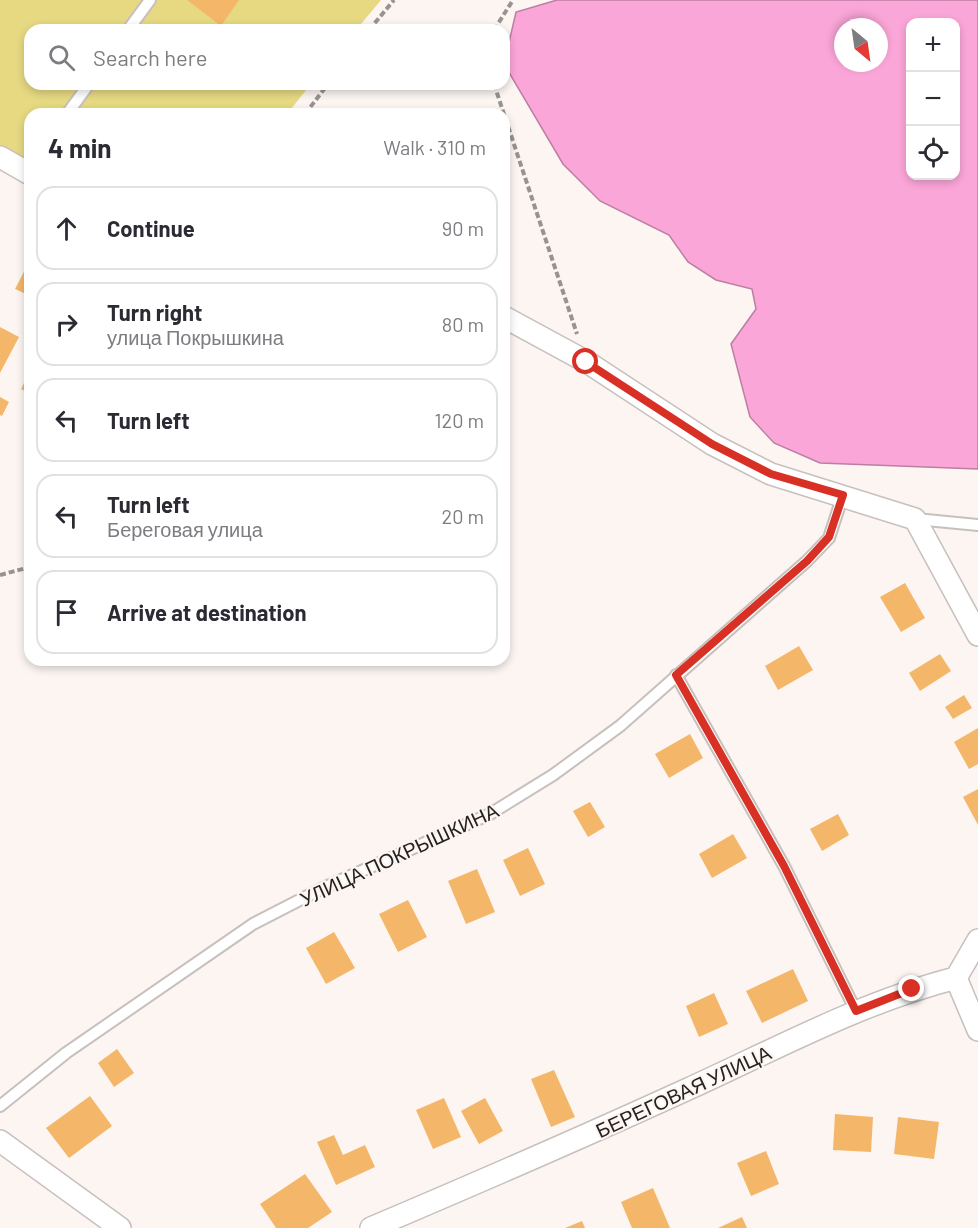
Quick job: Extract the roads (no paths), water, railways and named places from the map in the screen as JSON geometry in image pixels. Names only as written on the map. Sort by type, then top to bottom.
[{"type":"street","points":[[0,157],[24,168]]},
{"type":"street","points":[[510,320],[586,362],[712,444],[771,474],[915,519],[978,635]]},
{"type":"street","points":[[978,940],[956,978],[978,1030]]},
{"type":"street","name":"БЕРЕГОВАЯ УЛИЦА","points":[[371,1228],[588,1135],[856,1011],[912,989],[956,978]]},
{"type":"street","points":[[0,1141],[120,1228]]},
{"type":"lane","points":[[132,24],[150,0]]},
{"type":"lane","points":[[71,108],[85,90]]},
{"type":"lane","name":"УЛИЦА ПОКРЫШКИНА","points":[[0,1106],[66,1053],[253,924],[321,889],[490,814],[553,775],[620,726],[807,561],[829,537],[843,495]]},
{"type":"lane","points":[[915,519],[978,525]]},
{"type":"lane","points":[[676,675],[784,866],[856,1011]]}]
